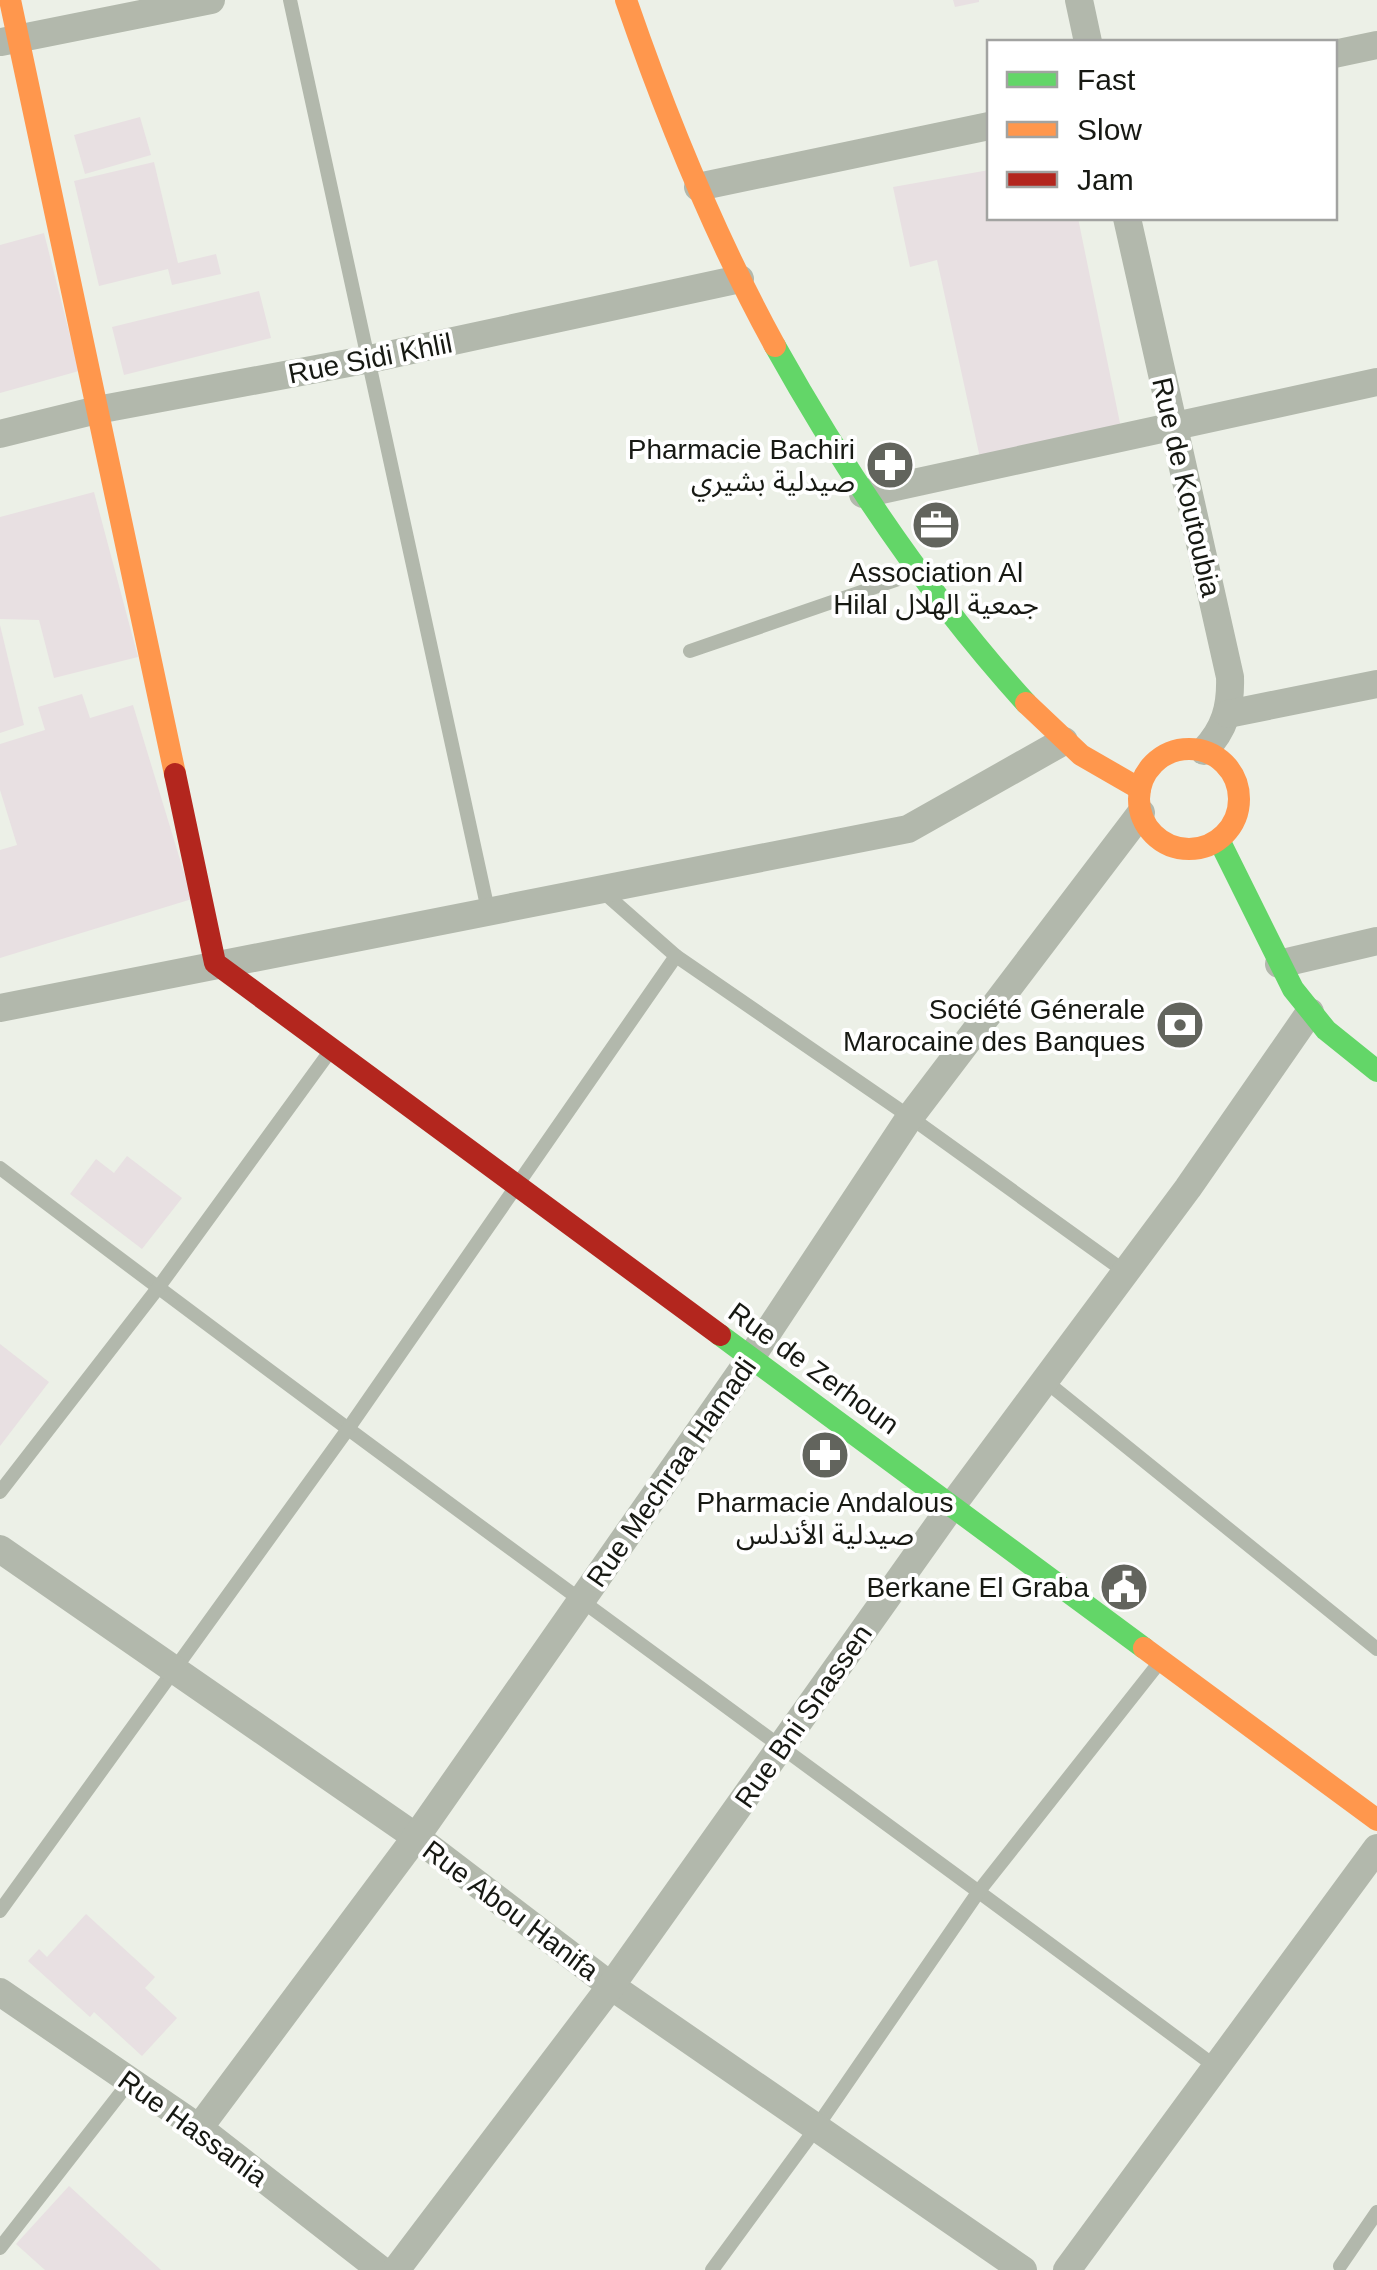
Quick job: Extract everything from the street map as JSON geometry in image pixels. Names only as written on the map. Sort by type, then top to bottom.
[{"type":"street","points":[[10,0],[9,40],[97,410],[215,963]]},
{"type":"street","points":[[9,40],[211,0]]},
{"type":"street","points":[[626,0],[698,187],[740,278],[818,425],[920,572],[1013,686],[1064,741],[1140,801]]},
{"type":"street","points":[[1079,0],[1088,40]]},
{"type":"street","points":[[1337,53],[1377,45]]},
{"type":"street","points":[[698,187],[987,127]]},
{"type":"street","name":"Rue de Koutoubia","points":[[1127,220],[1230,677],[1228,714]]},
{"type":"street","name":"Rue Sidi Khlil","points":[[0,434],[97,410],[370,359],[740,278]]},
{"type":"street","points":[[863,494],[1377,382]]},
{"type":"street","points":[[1204,751],[1228,714],[1377,684]]},
{"type":"street","points":[[0,1008],[908,828],[1064,741]]},
{"type":"street","points":[[1190,749],[1204,751],[1230,769],[1240,798],[1238,814],[1220,840],[1205,847],[1173,848],[1148,828],[1140,801],[1144,776],[1163,756],[1190,749]]},
{"type":"street","name":"Rue Mechraa Hamadi","points":[[198,2128],[416,1837],[750,1359],[910,1117],[1140,801]]},
{"type":"street","points":[[1220,840],[1278,964],[1310,1012],[1344,1047],[1377,1071]]},
{"type":"street","points":[[1278,964],[1377,941]]},
{"type":"street","name":"Rue de Zerhoun","points":[[215,963],[1377,1820]]},
{"type":"street","name":"Rue Bni Snassen","points":[[396,2270],[611,1986],[952,1506],[1188,1188],[1310,1012]]},
{"type":"street","name":"Rue Abou Hanifa","points":[[0,1549],[416,1837],[611,1986],[1023,2270]]},
{"type":"street","points":[[1067,2270],[1377,1848]]},
{"type":"street","name":"Rue Hassania","points":[[0,1992],[198,2128],[380,2270]]},
{"type":"lane","points":[[290,0],[488,910]]},
{"type":"lane","points":[[690,650],[920,572]]},
{"type":"lane","points":[[599,889],[676,956],[1124,1271]]},
{"type":"lane","points":[[0,1911],[348,1429],[676,956]]},
{"type":"lane","points":[[0,1492],[158,1288],[332,1050]]},
{"type":"lane","points":[[0,1168],[580,1602],[782,1745],[1216,2067]]},
{"type":"lane","points":[[1044,1380],[1377,1649]]},
{"type":"lane","points":[[712,2270],[816,2128],[979,1891],[1161,1661]]},
{"type":"lane","points":[[0,2248],[130,2081]]},
{"type":"lane","points":[[1340,2266],[1377,2212]]},
{"type":"building","points":[[953,0],[979,0],[979,2],[955,7]]},
{"type":"building","points":[[140,117],[151,155],[85,174],[74,135]]},
{"type":"building","points":[[154,162],[178,263],[216,254],[221,274],[172,285],[168,269],[99,286],[74,181]]},
{"type":"building","points":[[987,170],[987,220],[1078,220],[1121,428],[980,458],[937,260],[910,267],[893,187]]},
{"type":"building","points":[[44,233],[79,371],[0,393],[0,245]]},
{"type":"building","points":[[259,291],[271,338],[124,375],[112,327]]},
{"type":"building","points":[[94,492],[138,657],[54,678],[39,620],[0,619],[0,517]]},
{"type":"building","points":[[0,625],[24,725],[0,733]]},
{"type":"building","points":[[82,694],[90,718],[133,705],[192,899],[0,958],[0,850],[17,845],[0,790],[0,744],[45,730],[38,707]]},
{"type":"building","points":[[127,1156],[182,1198],[142,1249],[70,1194],[96,1159],[114,1173]]},
{"type":"building","points":[[0,1344],[49,1382],[0,1446]]},
{"type":"building","points":[[86,1914],[155,1977],[145,1988],[177,2018],[142,2056],[94,2012],[90,2017],[28,1961],[39,1949],[47,1957]]},
{"type":"building","points":[[69,2186],[161,2270],[45,2270],[16,2244]]},
{"type":"traffic: fast","points":[[775,346],[890,532],[955,620],[1026,703]]},
{"type":"traffic: fast","points":[[1219,840],[1293,989],[1326,1030],[1377,1071]]},
{"type":"traffic: fast","points":[[720,1335],[1144,1648]]},
{"type":"traffic: slow","points":[[10,0],[175,774]]},
{"type":"traffic: slow","points":[[626,0],[693,176],[775,346]]},
{"type":"traffic: slow","points":[[1026,703],[1081,755],[1140,789]]},
{"type":"traffic: slow","points":[[1189,749],[1217,757],[1231,771],[1239,799],[1231,827],[1217,841],[1189,849],[1161,841],[1147,827],[1139,799],[1147,771],[1161,757],[1189,749]]},
{"type":"traffic: slow","points":[[1144,1648],[1377,1820]]},
{"type":"traffic: jam","points":[[175,774],[215,963],[720,1335]]},
{"type":"place","name":"Pharmacie Bachiri صيدلية بشيري","points":[[890,465]]},
{"type":"place","name":"Association Al Hilal جمعية الهلال","points":[[936,525]]},
{"type":"place","name":"Société Génerale Marocaine des Banques","points":[[1180,1025]]},
{"type":"place","name":"Pharmacie Andalous صيدلية الأندلس","points":[[825,1455]]},
{"type":"place","name":"Berkane El Graba","points":[[1124,1587]]}]
